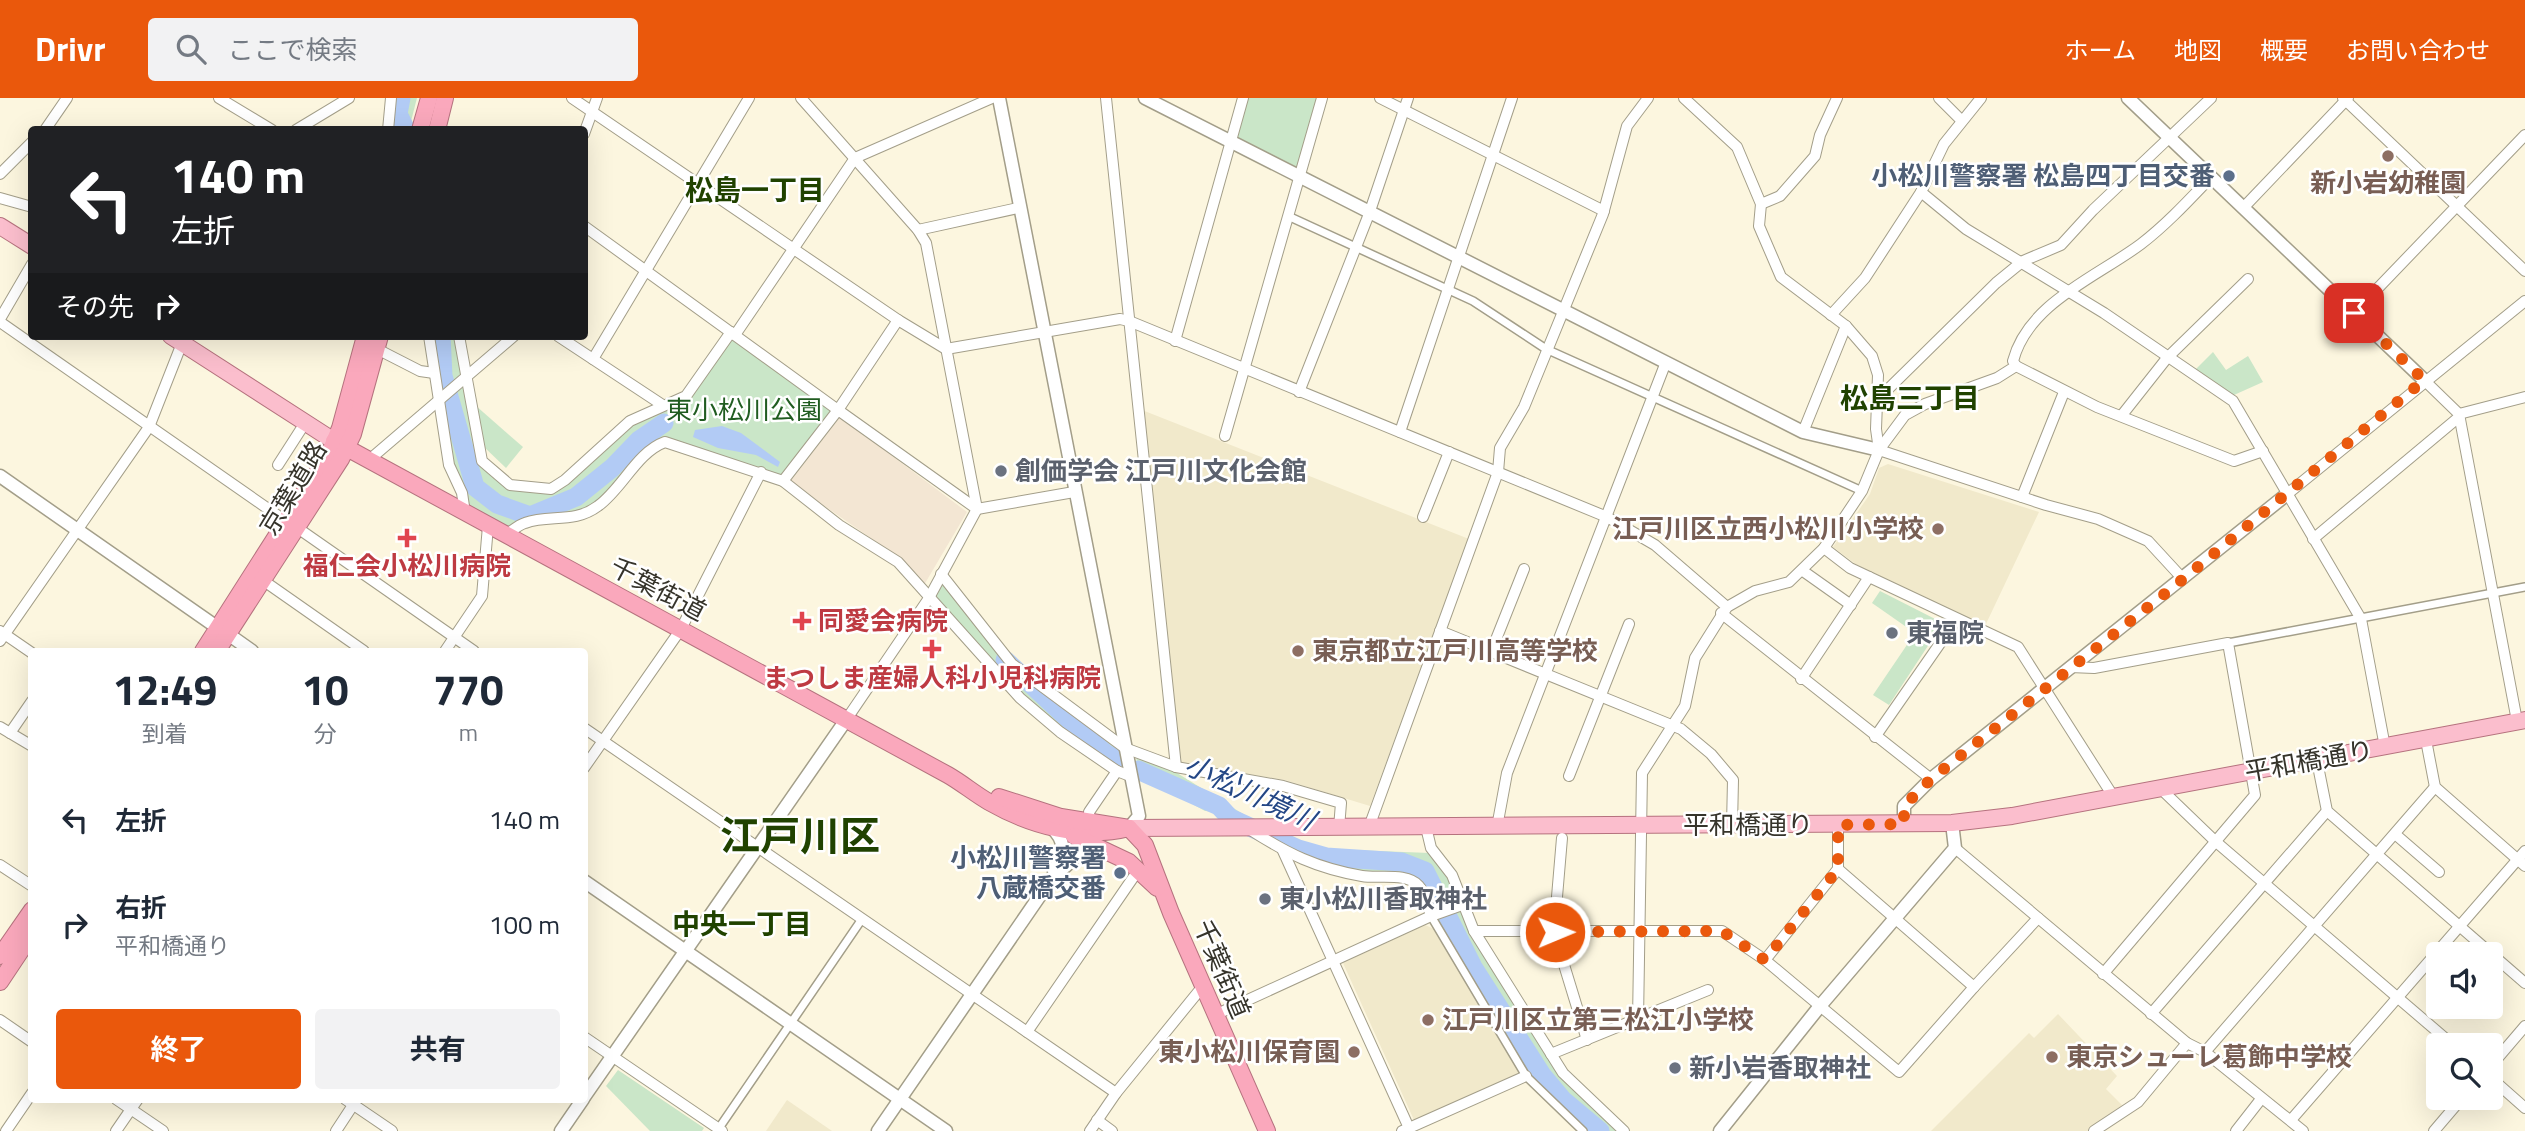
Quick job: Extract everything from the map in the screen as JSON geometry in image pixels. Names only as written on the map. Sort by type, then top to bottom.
[{"type":"highway","points":[[426,126],[429,98]]},
{"type":"highway","points":[[427,126],[445,98]]},
{"type":"highway","name":"京葉道路","points":[[340,445],[364,340]]},
{"type":"highway","name":"京葉道路","points":[[206,648],[264,581],[340,445],[379,342]]},
{"type":"highway","name":"千葉街道","points":[[340,445],[958,781],[1000,808],[1052,828],[1110,833],[1129,828]]},
{"type":"highway","name":"京葉道路","points":[[218,648],[223,631],[293,526]]},
{"type":"highway","name":"千葉街道","points":[[958,781],[1038,811],[1129,828],[1145,845],[1171,913],[1267,1131]]},
{"type":"highway","points":[[1052,828],[1090,842],[1139,869],[1154,884],[1171,913]]},
{"type":"highway","points":[[0,956],[28,916]]},
{"type":"highway","points":[[0,982],[28,940]]},
{"type":"main road","points":[[0,226],[28,244]]},
{"type":"main road","points":[[182,340],[340,445]]},
{"type":"main road","name":"平和橋通り","points":[[1129,828],[1952,823],[2012,817],[2521,721]]},
{"type":"street","points":[[48,126],[66,98]]},
{"type":"street","points":[[219,98],[265,126]]},
{"type":"street","points":[[303,126],[349,98]]},
{"type":"street","points":[[388,126],[391,98]]},
{"type":"street","points":[[572,98],[898,320],[946,349],[1120,318],[1607,517],[1655,545],[1801,679],[1931,779]]},
{"type":"street","points":[[587,126],[597,98]]},
{"type":"street","points":[[593,359],[749,98]]},
{"type":"street","points":[[588,1092],[929,598],[977,509],[926,243],[918,230],[801,98]]},
{"type":"street","points":[[459,340],[462,382],[482,461],[503,481],[528,489],[551,489],[565,481],[630,421],[661,404],[686,396],[793,249],[855,158],[992,98]]},
{"type":"street","points":[[999,98],[1018,208],[1139,816],[1129,828]]},
{"type":"street","points":[[1106,98],[1176,767]]},
{"type":"street","points":[[1145,98],[1803,432],[1879,450],[2098,519],[2148,541],[2183,579]]},
{"type":"street","points":[[1175,341],[1243,98]]},
{"type":"street","points":[[1225,436],[1322,98]]},
{"type":"street","points":[[1380,98],[1604,211]]},
{"type":"street","points":[[1299,392],[1369,214],[1408,98]]},
{"type":"street","points":[[1399,432],[1512,98]]},
{"type":"street","points":[[1368,827],[1497,472],[1500,448],[1524,407],[1604,211],[1627,126],[1648,98]]},
{"type":"street","points":[[1684,98],[1737,147],[1761,204],[1759,226],[1781,277],[1846,326],[1872,356],[1878,375],[1879,450]]},
{"type":"street","points":[[1761,204],[1780,196],[1815,156],[1820,135],[1838,98]]},
{"type":"street","points":[[1939,98],[1961,120]]},
{"type":"street","points":[[1831,315],[1865,278],[1921,192],[1944,144],[1981,98]]},
{"type":"street","points":[[2128,98],[2459,416],[2493,594],[2521,721]]},
{"type":"street","points":[[1877,400],[1996,283],[2023,261],[2061,244],[2211,98]]},
{"type":"street","points":[[2244,207],[2345,99],[2525,271]]},
{"type":"street","points":[[2354,313],[2525,135]]},
{"type":"street","points":[[0,174],[28,146]]},
{"type":"street","points":[[2211,177],[2144,242],[2044,311],[2017,344],[2013,361],[2015,366],[2097,407],[2234,461],[2263,451]]},
{"type":"street","points":[[1921,192],[1966,229],[2023,261],[2232,401],[2361,619],[2385,747]]},
{"type":"street","points":[[0,198],[28,206]]},
{"type":"street","points":[[918,230],[1018,208]]},
{"type":"street","points":[[1288,216],[1474,302],[1546,349],[1863,491]]},
{"type":"street","points":[[588,229],[977,509],[1074,492]]},
{"type":"street","points":[[28,271],[0,320],[149,427],[470,648]]},
{"type":"street","points":[[2122,415],[2167,358],[2248,279]]},
{"type":"street","points":[[1904,824],[1904,806],[1931,779],[2183,579],[2424,380],[2525,301]]},
{"type":"street","points":[[783,481],[838,410],[898,320]]},
{"type":"street","points":[[1803,432],[1846,326]]},
{"type":"street","points":[[28,651],[2,635],[149,427],[178,340]]},
{"type":"street","points":[[430,340],[449,465],[462,493],[464,513]]},
{"type":"street","points":[[369,460],[509,340]]},
{"type":"street","points":[[564,340],[661,404]]},
{"type":"street","points":[[379,342],[420,371],[434,373]]},
{"type":"street","points":[[1497,827],[1507,773],[1665,362]]},
{"type":"street","points":[[1638,1020],[1642,773],[1685,706],[1695,658],[1724,610],[1755,591],[1789,582],[1825,548],[1863,491],[1879,450],[1905,415],[1926,404],[1997,378],[2015,366]]},
{"type":"street","points":[[2022,497],[2064,391]]},
{"type":"street","points":[[2313,539],[2459,416],[2525,397]]},
{"type":"street","points":[[278,465],[305,423]]},
{"type":"street","points":[[506,535],[525,523],[576,518],[598,507],[623,483],[654,446],[664,442],[761,472],[783,481],[839,525],[898,562],[1020,698],[1060,732],[1117,771],[1130,776]]},
{"type":"street","points":[[1423,517],[1449,452]]},
{"type":"street","points":[[588,762],[681,629],[761,472]]},
{"type":"street","points":[[0,476],[248,648]]},
{"type":"street","points":[[447,648],[482,596],[488,526]]},
{"type":"street","points":[[1825,548],[1850,568],[2018,647],[2046,687],[2113,796]]},
{"type":"street","points":[[1491,652],[1524,569]]},
{"type":"street","points":[[1803,571],[1851,605]]},
{"type":"street","points":[[941,573],[1012,664],[1125,748],[1176,767],[1283,786],[1341,803],[1339,828]]},
{"type":"street","points":[[1801,679],[1869,577]]},
{"type":"street","points":[[264,581],[360,648]]},
{"type":"street","points":[[2070,667],[2094,668],[2525,587]]},
{"type":"street","points":[[1875,737],[1957,619]]},
{"type":"street","points":[[1569,776],[1629,624]]},
{"type":"street","points":[[1440,631],[1675,725],[1711,754],[1733,780],[1732,825]]},
{"type":"street","points":[[2103,974],[2255,795],[2228,643]]},
{"type":"street","points":[[10,733],[28,707]]},
{"type":"street","points":[[0,727],[28,744]]},
{"type":"street","points":[[588,731],[1116,1093]]},
{"type":"street","points":[[2426,740],[2435,788],[2521,863]]},
{"type":"street","points":[[2317,761],[2327,811],[2525,983]]},
{"type":"street","points":[[1090,822],[1089,812],[1117,771]]},
{"type":"street","points":[[2205,1052],[2435,788]]},
{"type":"street","points":[[2161,789],[2215,841],[2439,1033]]},
{"type":"street","points":[[2151,1014],[2327,811]]},
{"type":"street","points":[[1952,823],[1955,848],[2151,1014],[2187,1043],[2205,1052],[2303,1131]]},
{"type":"street","points":[[1765,960],[1838,869],[1838,825]]},
{"type":"street","points":[[1426,827],[1432,848],[1452,875],[1459,906],[1551,1054],[1579,1090],[1624,1131]]},
{"type":"street","points":[[1052,828],[1060,836],[1063,849],[1052,878]]},
{"type":"street","points":[[1249,829],[1283,851],[1314,866],[1365,877],[1406,878],[1419,886],[1525,1076],[1583,1131]]},
{"type":"street","points":[[877,1131],[1052,878],[1090,842],[1110,833]]},
{"type":"street","points":[[2395,834],[2439,872]]},
{"type":"street","points":[[1562,838],[1555,932],[1587,1040]]},
{"type":"street","points":[[1720,1131],[1820,1006],[1955,848]]},
{"type":"street","points":[[1283,851],[1334,960],[1407,1130],[1525,1076]]},
{"type":"street","points":[[2291,1121],[2459,925],[2521,863],[2525,851]]},
{"type":"street","points":[[0,865],[28,883]]},
{"type":"street","points":[[1027,1032],[1139,869]]},
{"type":"street","points":[[1838,869],[1974,987]]},
{"type":"street","points":[[588,884],[946,1131]]},
{"type":"street","points":[[1215,1015],[1459,906]]},
{"type":"street","points":[[1474,931],[1722,931],[1765,960],[1899,1072],[2038,918]]},
{"type":"street","points":[[588,1040],[719,1130],[862,919]]},
{"type":"street","points":[[1090,1131],[1116,1093],[1203,986]]},
{"type":"street","points":[[1551,1054],[1708,990]]},
{"type":"street","points":[[0,1020],[28,1038]]},
{"type":"street","points":[[2503,1052],[2525,1026]]},
{"type":"street","points":[[2094,1131],[2138,1102],[2187,1043]]},
{"type":"street","points":[[2503,1089],[2525,1108]]},
{"type":"street","points":[[6,1131],[28,1099]]},
{"type":"street","points":[[2236,1131],[2261,1099]]},
{"type":"street","points":[[122,1103],[163,1131]]},
{"type":"street","points":[[116,1131],[135,1103]]},
{"type":"street","points":[[336,1131],[351,1103]]},
{"type":"street","points":[[355,1103],[392,1131]]},
{"type":"street","points":[[561,1131],[581,1103]]},
{"type":"street","points":[[2434,1131],[2452,1110]]},
{"type":"street","points":[[1097,1120],[1112,1131]]},
{"type":"shaded area","name":"東京都立江戸川高等学校","points":[[1142,410],[1469,539],[1370,806],[1285,780],[1180,763]]},
{"type":"shaded area","points":[[840,417],[967,512],[924,585],[901,559],[790,482]]},
{"type":"shaded area","name":"江戸川区立西小松川小学校","points":[[1888,464],[2039,512],[1985,626],[1857,565],[1833,547],[1870,494],[1879,468]]},
{"type":"shaded area","name":"江戸川区立第三松江小学校","points":[[1425,925],[1434,929],[1523,1076],[1511,1082],[1506,1079],[1414,1120],[1343,963]]},
{"type":"shaded area","name":"東京シューレ葛飾中学校","points":[[2058,1014],[2117,1076],[2106,1089],[2122,1105],[2112,1116],[2087,1131],[1931,1131],[2029,1033],[2034,1038]]},
{"type":"shaded area","points":[[787,1100],[832,1131],[766,1131]]},
{"type":"green space","points":[[396,98],[417,98],[410,126],[391,126]]},
{"type":"green space","points":[[1248,98],[1320,98],[1298,172],[1236,141]]},
{"type":"green space","name":"東小松川公園","points":[[731,332],[838,410],[783,481],[664,442],[598,507],[525,523],[506,535],[465,513],[449,465],[430,340],[460,340],[482,461],[510,485],[551,488],[630,421],[686,396]]},
{"type":"green space","points":[[2213,352],[2226,370],[2248,356],[2263,382],[2234,395],[2194,371]]},
{"type":"green space","points":[[475,405],[523,447],[506,468],[483,446]]},
{"type":"green space","points":[[941,578],[1011,665],[1122,749],[1127,771],[1117,768],[1061,730],[1021,697],[932,597]]},
{"type":"green space","points":[[1880,591],[1943,623],[1889,705],[1873,695],[1915,633],[1872,603]]},
{"type":"green space","points":[[1135,753],[1161,763],[1243,814],[1205,811],[1140,775]]},
{"type":"green space","points":[[1287,838],[1327,849],[1430,853],[1440,863],[1560,1074],[1621,1131],[1580,1131],[1519,1064],[1433,912],[1422,884],[1314,863],[1279,843]]},
{"type":"green space","points":[[618,1070],[704,1128],[702,1131],[650,1131],[606,1086]]},
{"type":"water","points":[[722,426],[741,433],[780,462],[778,467],[756,455],[718,448],[693,437],[695,430]]},
{"type":"waterway","name":"小松川境川","points":[[401,98],[398,114],[404,126]]},
{"type":"waterway","name":"小松川境川","points":[[441,340],[443,376],[475,487],[497,504],[530,516],[576,497],[612,468],[639,440],[664,423]]},
{"type":"waterway","name":"小松川境川","points":[[1005,660],[1105,753],[1118,760]]},
{"type":"waterway","name":"小松川境川","points":[[1138,770],[1219,806],[1230,818],[1298,849],[1326,857],[1402,862],[1425,871],[1473,967],[1542,1075],[1563,1100],[1600,1131]]},
{"type":"place","name":"新小岩幼稚園","points":[[2388,156]]},
{"type":"place","name":"小松川警察署 松島四丁目交番","points":[[2229,176]]},
{"type":"place","name":"創価学会 江戸川文化会館","points":[[1001,471]]},
{"type":"place","name":"江戸川区立西小松川小学校","points":[[1938,529]]},
{"type":"place","name":"福仁会小松川病院","points":[[407,538]]},
{"type":"place","name":"同愛会病院","points":[[802,621]]},
{"type":"place","name":"東福院","points":[[1892,633]]},
{"type":"place","name":"まつしま産婦人科小児科病院","points":[[932,649]]},
{"type":"place","name":"東京都立江戸川高等学校","points":[[1298,651]]},
{"type":"place","name":"小松川警察署 八蔵橋交番","points":[[1120,873]]},
{"type":"place","name":"東小松川香取神社","points":[[1265,899]]},
{"type":"place","name":"江戸川区立第三松江小学校","points":[[1428,1020]]},
{"type":"place","name":"東小松川保育園","points":[[1354,1052]]},
{"type":"place","name":"東京シューレ葛飾中学校","points":[[2052,1057]]},
{"type":"place","name":"新小岩香取神社","points":[[1675,1068]]},
{"type":"district","name":"松島一丁目","points":[[755,190]]},
{"type":"district","name":"松島三丁目","points":[[1910,398]]},
{"type":"district","name":"江戸川区","points":[[800,836]]},
{"type":"district","name":"中央一丁目","points":[[742,924]]},
{"type":"route","points":[[1555,932],[1722,931],[1765,960],[1838,869],[1838,825],[1904,824],[1904,806],[1931,779],[2177,584],[2424,380],[2354,313]]}]
